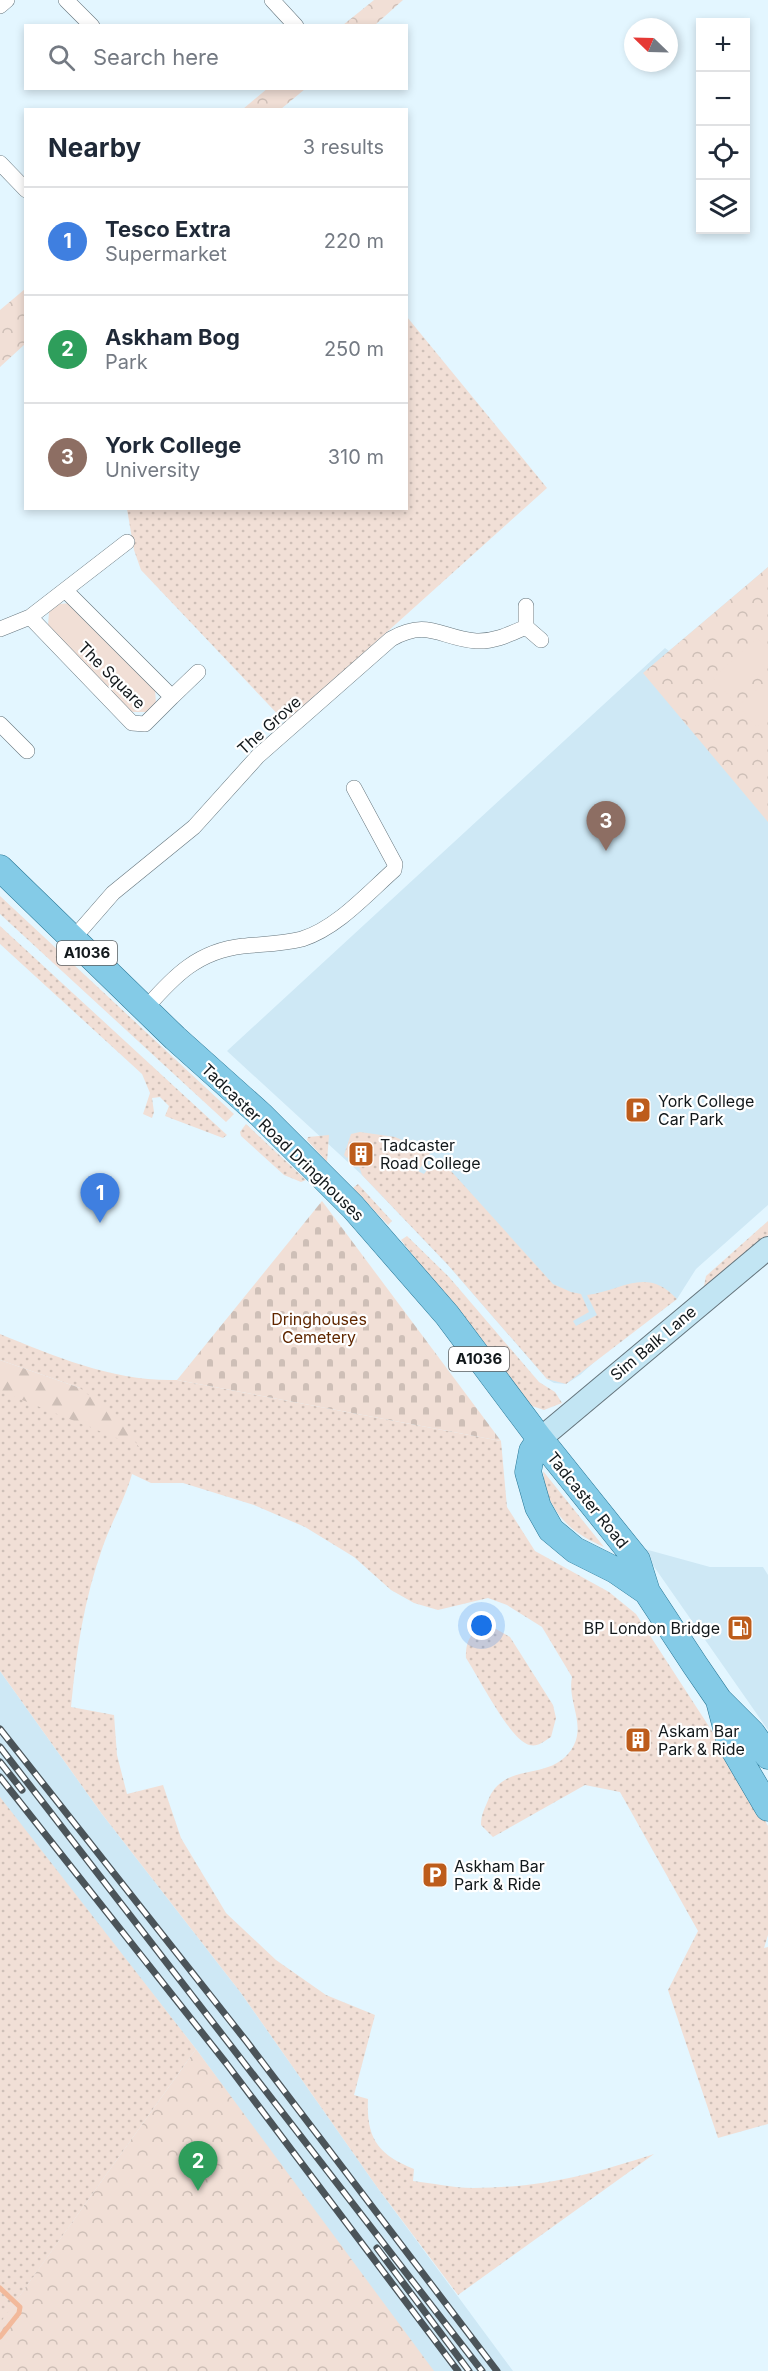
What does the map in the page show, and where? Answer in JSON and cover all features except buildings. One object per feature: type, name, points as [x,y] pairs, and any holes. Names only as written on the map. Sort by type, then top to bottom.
[{"type":"main road","name":"Tadcaster Road Dringhouses","points":[[0,868],[72,940],[256,1111],[353,1207],[447,1315],[540,1439]]},
{"type":"main road","name":"Tadcaster Road","points":[[647,1592],[615,1570],[575,1550],[551,1530],[538,1507],[528,1472],[528,1462],[540,1439],[637,1560],[647,1592],[719,1700],[752,1733],[768,1756]]},
{"type":"main road","name":"Tadcaster Road","points":[[719,1700],[730,1743],[768,1808]]},
{"type":"street","points":[[0,6],[7,0]]},
{"type":"street","points":[[66,0],[90,24]]},
{"type":"street","points":[[272,0],[294,24]]},
{"type":"street","points":[[0,163],[24,188]]},
{"type":"street","points":[[0,629],[30,617],[127,542]]},
{"type":"street","name":"The Square","points":[[65,590],[172,697]]},
{"type":"street","points":[[526,606],[526,627],[541,640]]},
{"type":"street","name":"The Square","points":[[30,617],[132,723],[145,724],[198,672]]},
{"type":"street","name":"The Grove","points":[[72,940],[113,893],[194,827],[258,756],[391,639],[403,632],[422,628],[443,631],[464,639],[489,641],[526,627]]},
{"type":"street","points":[[0,724],[27,751]]},
{"type":"street","points":[[146,1008],[189,964],[221,949],[304,938],[323,929],[349,910],[394,870],[395,864],[354,788]]},
{"type":"street","name":"Sim Balk Lane","points":[[540,1439],[768,1248]]},
{"type":"shaded area","points":[[768,567],[768,1205],[696,1269],[677,1299],[611,1347],[580,1375],[566,1384],[554,1383],[547,1379],[448,1265],[362,1175],[227,1051],[665,648],[669,651]]},
{"type":"shaded area","points":[[641,1548],[710,1567],[763,1567],[768,1575],[768,1730]]},
{"type":"shaded area","points":[[0,1671],[102,1814],[241,1993],[377,2187],[513,2371],[430,2371],[196,2049],[0,1799]]},
{"type":"green space","points":[[374,0],[403,0],[376,24],[344,24]]},
{"type":"green space","points":[[266,90],[304,90],[282,108],[244,108]]},
{"type":"green space","points":[[24,290],[24,345],[0,367],[0,310]]},
{"type":"green space","points":[[408,318],[547,488],[286,723],[141,570],[134,550],[127,510],[408,510]]},
{"type":"green space","points":[[768,567],[768,822],[643,673]]},
{"type":"green space","points":[[71,603],[155,689],[156,704],[149,712],[133,712],[126,707],[48,626],[49,612],[59,604]]},
{"type":"green space","points":[[757,638],[768,649],[768,666],[732,699],[713,678]]},
{"type":"green space","points":[[768,680],[768,717],[757,727],[738,706]]},
{"type":"green space","points":[[0,896],[234,1114],[226,1122],[0,914]]},
{"type":"green space","points":[[0,926],[227,1135],[223,1138],[165,1116],[169,1106],[160,1097],[152,1098],[154,1112],[152,1118],[143,1114],[150,1093],[142,1074],[0,944]]},
{"type":"green space","points":[[246,1124],[306,1180],[301,1182],[284,1175],[241,1136],[240,1132]]},
{"type":"green space","points":[[360,1132],[395,1137],[431,1152],[418,1171],[424,1174],[436,1158],[442,1161],[553,1284],[581,1294],[589,1312],[573,1321],[576,1326],[597,1315],[587,1295],[645,1282],[666,1289],[677,1299],[566,1384],[547,1379],[448,1265],[362,1175],[359,1166],[374,1153],[364,1143],[347,1158],[344,1155],[351,1134]]},
{"type":"green space","points":[[329,1135],[327,1162],[307,1140],[308,1137]]},
{"type":"green space","points":[[358,1184],[392,1221],[388,1225],[353,1188]]},
{"type":"green space","name":"Dringhouses Cemetery","points":[[322,1201],[501,1441],[177,1380]]},
{"type":"green space","points":[[768,1221],[768,1235],[703,1291],[706,1276]]},
{"type":"green space","points":[[407,1236],[449,1277],[539,1382],[555,1392],[562,1403],[544,1410],[529,1405],[401,1240]]},
{"type":"green space","points":[[0,1334],[64,1359],[131,1377],[177,1380],[501,1441],[507,1507],[535,1551],[609,1592],[636,1614],[732,1762],[768,1826],[768,1935],[764,1948],[768,1947],[768,2124],[718,2138],[668,1990],[698,1931],[620,1792],[585,1785],[493,1837],[481,1825],[489,1798],[497,1786],[519,1774],[555,1764],[565,1757],[574,1745],[577,1736],[572,1677],[542,1627],[507,1605],[488,1598],[438,1610],[414,1603],[391,1590],[354,1557],[305,1527],[254,1505],[183,1483],[151,1483],[132,1474],[96,1566],[78,1646],[71,1707],[114,1715],[117,1755],[127,1794],[163,1785],[181,1838],[226,1913],[276,1960],[326,1995],[375,2015],[354,2095],[368,2099],[372,2135],[383,2151],[391,2158],[414,2169],[413,2181],[465,2188],[543,2183],[587,2174],[654,2154],[458,2295],[377,2187],[241,1993],[102,1814],[0,1671],[0,1390],[80,1388],[0,1360]]},
{"type":"green space","points":[[0,1360],[80,1388],[119,1420],[139,1447],[0,1391]]},
{"type":"green space","points":[[543,1471],[604,1547],[580,1534],[562,1518],[549,1497]]},
{"type":"green space","points":[[481,1628],[496,1629],[510,1637],[553,1705],[556,1718],[551,1737],[541,1743],[529,1745],[510,1728],[466,1658],[469,1640]]},
{"type":"green space","points":[[0,1797],[196,2049],[16,2301],[0,2286]]},
{"type":"green space","points":[[196,2049],[434,2371],[0,2371],[0,2323]]},
{"type":"green space","points":[[0,2288],[20,2307],[0,2337]]},
{"type":"waterway","points":[[0,2288],[20,2307],[19,2313],[0,2337]]},
{"type":"railway","points":[[0,1729],[247,2042],[497,2371]]},
{"type":"railway","points":[[0,1747],[482,2371]]},
{"type":"railway","points":[[0,1762],[22,1790]]},
{"type":"railway","points":[[0,1777],[226,2063],[458,2371]]},
{"type":"railway","points":[[377,2248],[469,2371]]},
{"type":"place","name":"York College","points":[[606,851]]},
{"type":"place","name":"York College Car Park","points":[[638,1110]]},
{"type":"place","name":"Tadcaster Road College","points":[[361,1154]]},
{"type":"place","name":"Tesco Extra","points":[[100,1223]]},
{"type":"place","name":"BP London Bridge","points":[[740,1628]]},
{"type":"place","name":"Askam Bar Park & Ride","points":[[638,1740]]},
{"type":"place","name":"Askham Bar Park & Ride","points":[[435,1875]]},
{"type":"place","name":"Askham Bog","points":[[198,2191]]}]
